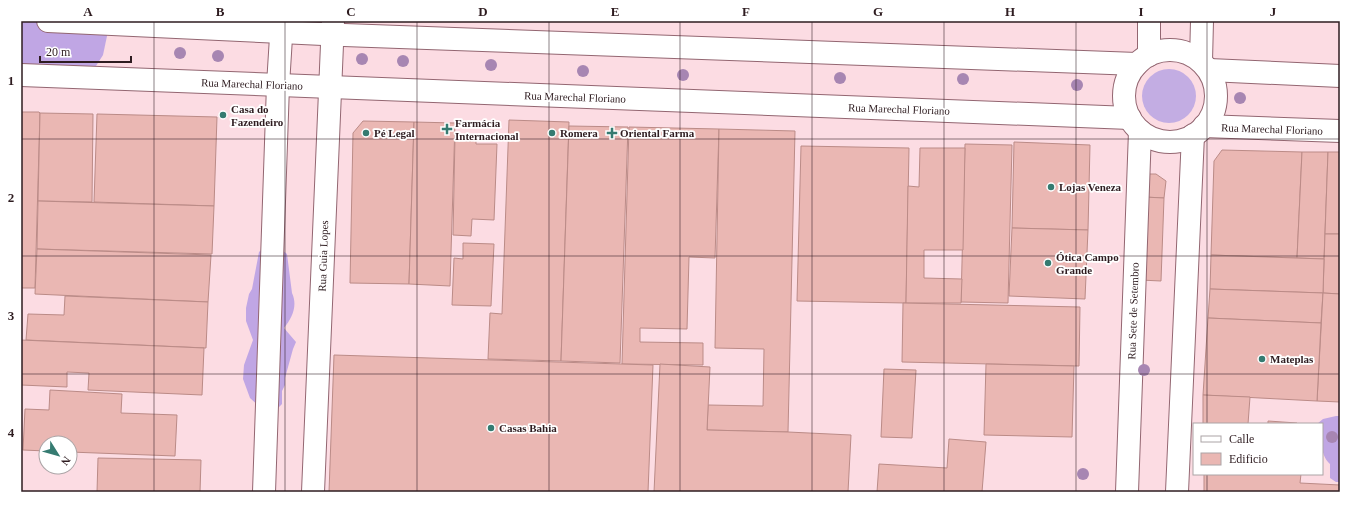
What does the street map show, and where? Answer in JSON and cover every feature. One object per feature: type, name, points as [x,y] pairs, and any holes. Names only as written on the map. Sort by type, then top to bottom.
[{"type":"main road","points":[[48,21],[282,26],[1143,59]]},
{"type":"main road","points":[[1143,59],[1149,21]]},
{"type":"main road","points":[[1202,21],[1204,66]]},
{"type":"main road","points":[[264,492],[278,84],[282,26]]},
{"type":"main road","name":"Rua Guia Lopes","points":[[313,492],[329,88],[333,28]]},
{"type":"main road","points":[[1164,50],[1174,50],[1184,52],[1204,66],[1215,86],[1216,99],[1210,119],[1199,131],[1179,141],[1165,141],[1148,136],[1135,124],[1126,110],[1125,91],[1131,72],[1143,59],[1164,50]]},
{"type":"main road","points":[[1204,66],[1340,76]]},
{"type":"main road","name":"Rua Marechal Floriano","points":[[21,75],[278,84],[329,88],[1135,124]]},
{"type":"main road","name":"Rua Sete de Setembro","points":[[1127,492],[1135,124]]},
{"type":"main road","points":[[1177,492],[1199,131]]},
{"type":"main road","name":"Rua Marechal Floriano","points":[[1199,131],[1340,131]]},
{"type":"shaded area","points":[[21,21],[100,21],[106,29],[107,36],[103,55],[96,66],[83,71],[21,68]]},
{"type":"shaded area","points":[[1169,69],[1179,71],[1188,77],[1194,86],[1196,96],[1194,106],[1188,115],[1179,121],[1169,123],[1159,121],[1150,115],[1144,106],[1142,96],[1144,86],[1150,77],[1159,71]]},
{"type":"shaded area","points":[[277,246],[287,254],[294,298],[292,316],[284,328],[296,342],[285,378],[285,385],[282,391],[282,404],[277,409],[260,407],[250,398],[243,379],[244,365],[253,340],[246,321],[246,308],[249,294],[252,289],[259,252],[264,247]]},
{"type":"shaded area","points":[[1340,416],[1340,482],[1336,482],[1330,478],[1330,464],[1324,456],[1323,423],[1318,423],[1323,419]]},
{"type":"building","points":[[21,112],[40,113],[35,288],[21,288]]},
{"type":"building","points":[[40,113],[93,114],[92,202],[38,201]]},
{"type":"building","points":[[97,114],[217,117],[214,206],[94,202]]},
{"type":"building","points":[[509,120],[569,122],[561,361],[488,359],[490,313],[502,314]]},
{"type":"building","points":[[363,121],[414,122],[409,284],[350,283],[353,133]]},
{"type":"building","points":[[414,122],[455,123],[450,286],[409,284]]},
{"type":"building","points":[[569,126],[628,127],[620,363],[561,361]]},
{"type":"building","points":[[629,127],[719,129],[715,258],[689,257],[687,329],[640,328],[640,342],[703,343],[703,365],[622,364]]},
{"type":"building","points":[[719,129],[795,131],[788,432],[707,430],[708,405],[763,406],[764,349],[715,348]]},
{"type":"building","points":[[455,136],[476,137],[476,144],[497,144],[494,220],[472,219],[471,236],[453,235]]},
{"type":"building","name":"Lojas Veneza","points":[[1014,142],[1090,145],[1088,230],[1012,228]]},
{"type":"building","points":[[965,144],[1012,145],[1008,303],[961,302]]},
{"type":"building","points":[[801,146],[909,148],[906,303],[797,301]]},
{"type":"building","points":[[920,148],[965,148],[963,250],[924,250],[924,278],[962,279],[961,303],[906,303],[908,186],[919,187]]},
{"type":"building","points":[[1222,150],[1302,152],[1297,258],[1211,255],[1214,161]]},
{"type":"building","points":[[1302,152],[1328,152],[1324,259],[1297,258]]},
{"type":"building","points":[[1328,152],[1340,152],[1340,234],[1325,234]]},
{"type":"building","points":[[1144,174],[1156,174],[1166,181],[1164,198],[1144,197]]},
{"type":"building","points":[[1144,197],[1164,198],[1161,281],[1140,280]]},
{"type":"building","points":[[38,201],[214,206],[212,254],[37,249]]},
{"type":"building","name":"Ótica Campo Grande","points":[[1012,228],[1088,230],[1085,299],[1009,296]]},
{"type":"building","points":[[1325,234],[1340,234],[1340,294],[1323,293]]},
{"type":"building","points":[[463,243],[494,244],[491,306],[452,305],[454,258],[463,259]]},
{"type":"building","points":[[37,249],[211,255],[208,302],[35,294]]},
{"type":"building","points":[[1211,255],[1324,259],[1323,293],[1210,289]]},
{"type":"building","points":[[1210,289],[1323,293],[1321,323],[1208,318]]},
{"type":"building","points":[[1323,293],[1340,294],[1340,402],[1317,401]]},
{"type":"building","points":[[65,296],[208,302],[206,348],[26,340],[28,314],[64,315]]},
{"type":"building","points":[[903,303],[1080,307],[1079,366],[902,362]]},
{"type":"building","name":"Mateplas","points":[[1208,318],[1321,323],[1317,401],[1203,395]]},
{"type":"building","points":[[21,340],[204,348],[202,395],[88,390],[89,373],[67,372],[67,387],[21,385]]},
{"type":"building","name":"Casas Bahia","points":[[334,355],[653,365],[648,492],[329,492]]},
{"type":"building","points":[[660,364],[710,367],[707,430],[851,435],[848,492],[654,492]]},
{"type":"building","points":[[986,364],[1074,366],[1072,437],[984,435]]},
{"type":"building","points":[[884,369],[916,370],[912,438],[881,437]]},
{"type":"building","points":[[50,390],[122,394],[121,413],[177,415],[175,456],[78,452],[78,435],[38,435],[38,451],[23,450],[25,409],[49,410]]},
{"type":"building","points":[[1203,395],[1250,397],[1248,423],[1203,423]]},
{"type":"building","points":[[1268,421],[1297,423],[1268,423]]},
{"type":"building","points":[[949,439],[986,442],[982,492],[877,492],[879,464],[947,468]]},
{"type":"building","points":[[98,458],[201,460],[200,492],[97,492]]},
{"type":"building","points":[[1204,475],[1301,475],[1300,483],[1340,485],[1340,492],[1204,492]]},
{"type":"place","name":"Casa do Fazendeiro","points":[[223,115]]},
{"type":"place","name":"Farmácia Internacional","points":[[447,129]]},
{"type":"place","name":"Pé Legal","points":[[366,133]]},
{"type":"place","name":"Romera","points":[[552,133]]},
{"type":"place","name":"Oriental Farma","points":[[612,133]]},
{"type":"place","name":"Lojas Veneza","points":[[1051,187]]},
{"type":"place","name":"Ótica Campo Grande","points":[[1048,263]]},
{"type":"place","name":"Mateplas","points":[[1262,359]]},
{"type":"place","name":"Casas Bahia","points":[[491,428]]}]
